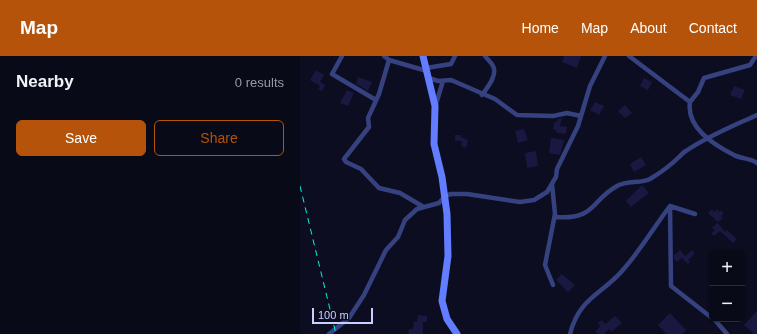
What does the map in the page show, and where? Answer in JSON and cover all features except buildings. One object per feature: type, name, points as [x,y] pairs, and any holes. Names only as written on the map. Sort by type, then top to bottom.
[{"type":"street","points":[[342,56],[332,74],[376,100]]},
{"type":"street","points":[[384,56],[389,60],[428,72],[443,81],[451,80],[498,101],[517,115],[553,116],[567,113],[581,116]]},
{"type":"street","points":[[423,56],[435,106],[434,144],[445,196],[449,231],[448,256],[442,301],[447,319],[457,334]]},
{"type":"street","points":[[428,72],[451,64],[455,56]]},
{"type":"street","points":[[482,95],[491,80],[494,71],[493,66],[486,56]]},
{"type":"street","points":[[329,334],[349,318],[364,295],[386,250],[398,237],[411,213],[422,206],[439,203],[445,196],[456,193],[520,202],[540,197],[552,184],[557,169],[581,116],[590,86],[605,56]]},
{"type":"street","points":[[629,56],[690,102]]},
{"type":"street","points":[[756,56],[750,65],[704,78],[698,92],[690,102],[690,114],[694,125],[708,139],[734,155],[757,163]]},
{"type":"street","points":[[389,60],[376,100],[368,118],[369,127],[346,155],[345,160],[361,169],[379,188],[400,193],[422,206]]},
{"type":"street","points":[[435,106],[443,81]]},
{"type":"street","points":[[555,216],[568,218],[586,212],[611,190],[627,182],[644,181],[649,179],[684,152],[731,126],[757,115]]},
{"type":"street","points":[[552,184],[555,216],[545,265],[553,285]]},
{"type":"street","points":[[670,206],[694,214]]},
{"type":"street","points":[[670,206],[671,286],[709,315]]},
{"type":"street","points":[[570,334],[574,320],[582,307],[593,295],[622,272],[670,206]]},
{"type":"street","points":[[716,322],[727,334]]},
{"type":"railway","points":[[300,186],[336,334]]}]
